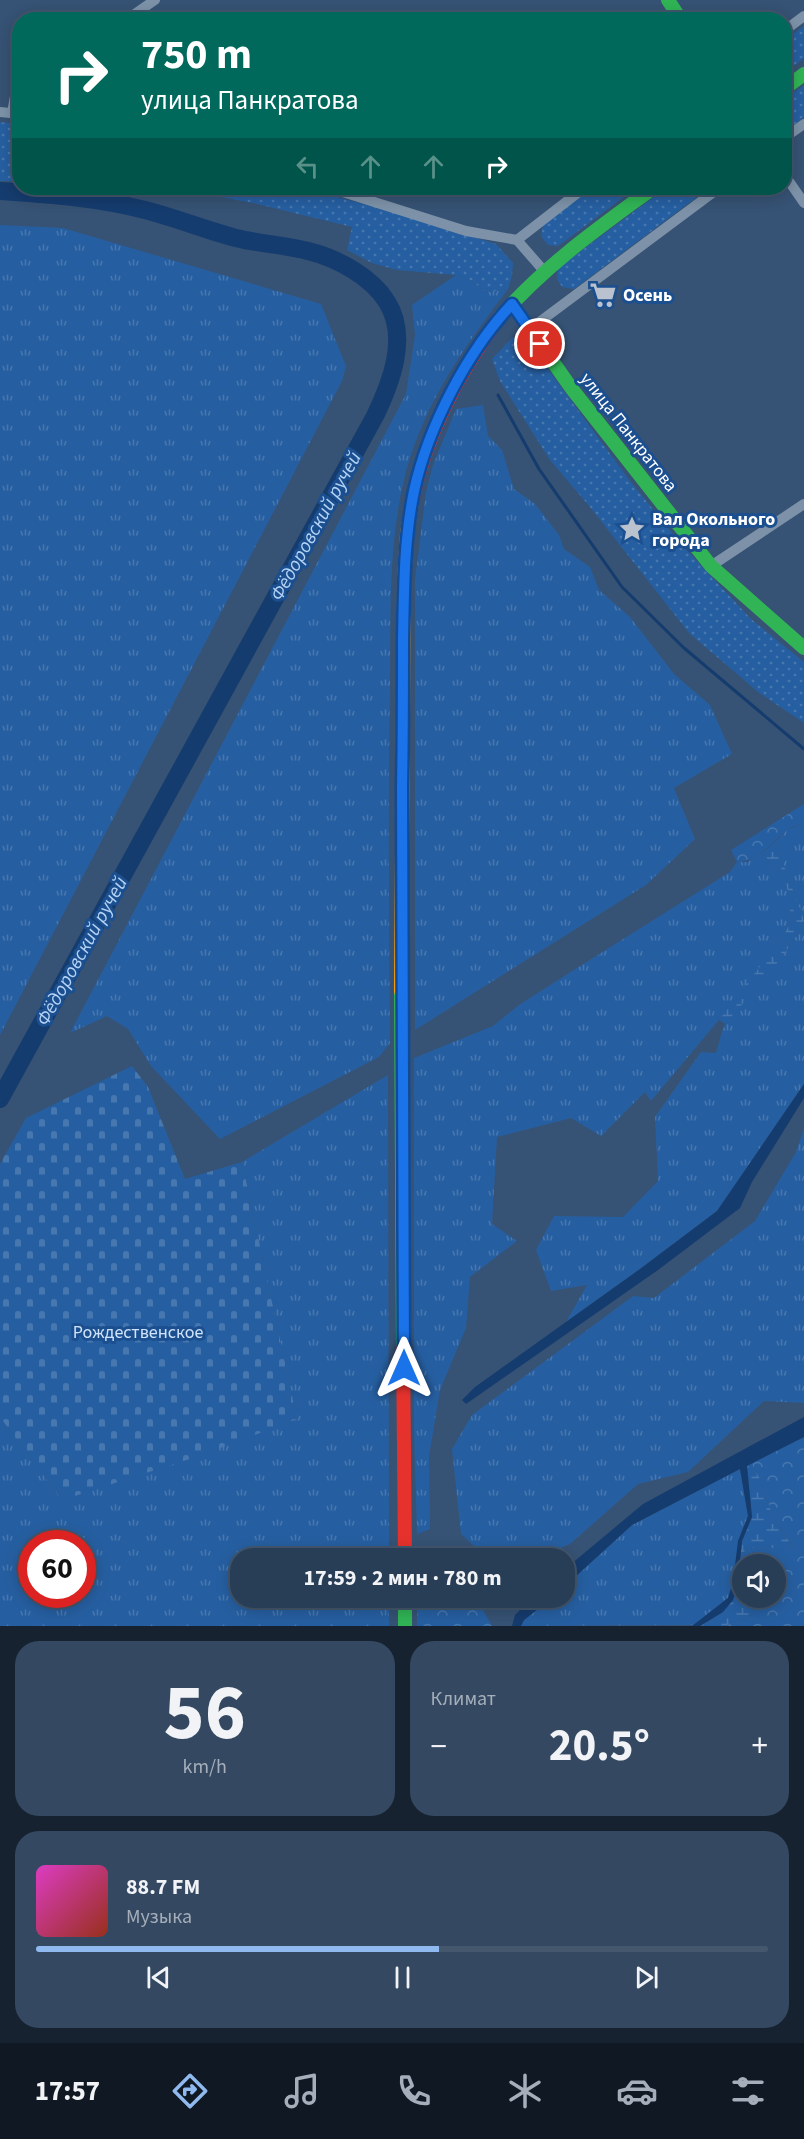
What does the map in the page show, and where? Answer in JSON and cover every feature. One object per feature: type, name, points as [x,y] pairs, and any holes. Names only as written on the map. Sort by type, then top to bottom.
[{"type":"main road","points":[[405,1548],[401,1018],[404,591],[406,547],[414,490],[432,435],[458,379],[502,315],[544,271],[644,195]]},
{"type":"main road","name":"улица Панкратова","points":[[512,304],[572,389],[711,566],[804,648]]},
{"type":"main road","points":[[405,1608],[405,1626]]},
{"type":"street","points":[[138,12],[155,0]]},
{"type":"street","points":[[792,186],[804,203]]},
{"type":"street","points":[[352,195],[466,231],[518,240],[544,271]]},
{"type":"street","points":[[518,240],[575,195]]},
{"type":"street","points":[[530,329],[710,195]]},
{"type":"street","points":[[711,566],[804,504]]},
{"type":"green space","points":[[804,26],[804,58],[792,67],[792,35]]},
{"type":"green space","points":[[804,85],[804,117],[792,126],[792,94]]},
{"type":"green space","points":[[0,122],[12,123],[12,181],[0,181]]},
{"type":"green space","points":[[210,195],[329,195],[387,210],[496,244],[513,263],[508,289],[486,292],[472,281],[456,275],[397,270],[372,263],[347,250],[352,227]]},
{"type":"green space","points":[[584,195],[627,195],[558,246],[548,245],[541,236],[543,225]]},
{"type":"green space","points":[[657,195],[700,195],[574,289],[562,287],[557,279],[558,268]]},
{"type":"green space","points":[[0,225],[63,228],[321,304],[346,366],[342,381],[0,1035]]},
{"type":"green space","points":[[456,275],[472,281],[486,292],[508,289],[452,369],[429,411],[410,458],[397,514],[391,601],[390,1043],[379,1057],[220,1139],[151,1066],[128,1029],[107,1016],[70,1033],[406,394],[415,335],[412,305]]},
{"type":"green space","points":[[512,338],[519,338],[536,353],[630,481],[681,544],[751,619],[804,662],[804,723],[758,692],[689,633],[550,460],[500,381],[492,359]]},
{"type":"green space","points":[[483,405],[488,436],[502,450],[514,489],[535,504],[559,535],[564,549],[590,567],[599,590],[630,617],[674,674],[710,705],[732,754],[674,788],[695,839],[646,885],[415,1030],[415,580],[426,492],[433,465],[456,409]]},
{"type":"green space","points":[[804,804],[804,823],[788,830],[758,856],[737,862],[731,850]]},
{"type":"green space","points":[[804,823],[804,920],[777,840],[787,830]]},
{"type":"green space","points":[[777,840],[804,920],[798,933],[779,960],[725,1024],[719,1020],[784,935],[791,921],[789,893],[781,874],[762,853]]},
{"type":"green space","points":[[762,853],[781,874],[789,893],[791,921],[784,935],[728,1009],[651,1101],[645,1092],[601,1136],[571,1118],[497,1137],[492,1224],[517,1241],[470,1277],[466,1328],[440,1390],[429,1456],[430,1529],[417,1534],[414,1431],[414,1058],[493,1026],[519,1005],[730,872],[737,862],[747,862]]},
{"type":"green space","points":[[804,920],[804,1084],[717,1211],[566,1322],[587,1285],[551,1291],[536,1250],[554,1216],[623,1217],[658,1181],[655,1117],[701,1052],[716,1053],[726,1023],[788,948]]},
{"type":"green space","name":"Рождественское","points":[[132,1066],[148,1087],[185,1179],[242,1162],[297,1419],[202,1455],[62,1500],[0,1417],[0,1164],[26,1118]]},
{"type":"green space","points":[[388,1075],[389,1548],[230,1548],[230,1608],[389,1608],[389,1626],[0,1626],[0,1417],[62,1500],[297,1419],[242,1162]]},
{"type":"green space","points":[[804,1128],[804,1403],[764,1401],[688,1472],[638,1484],[570,1544],[561,1548],[476,1548],[461,1534],[452,1449],[472,1415],[633,1296],[654,1298],[755,1221],[796,1152]]},
{"type":"green space","points":[[804,1437],[804,1626],[724,1626],[752,1615],[756,1608],[786,1608],[786,1554],[744,1554],[745,1547],[794,1548],[773,1517],[760,1479],[751,1463]]},
{"type":"green space","points":[[751,1463],[760,1479],[773,1517],[794,1549],[745,1547],[744,1554],[741,1554],[742,1541],[752,1517],[747,1466]]},
{"type":"green space","points":[[740,1469],[748,1516],[738,1541],[737,1554],[732,1554],[732,1587],[728,1598],[694,1625],[521,1626],[524,1620],[539,1608],[575,1608],[575,1577],[632,1525]]},
{"type":"green space","points":[[732,1597],[732,1608],[756,1608],[752,1615],[724,1626],[700,1626],[723,1612]]},
{"type":"green space","points":[[417,1608],[478,1608],[483,1610],[492,1626],[417,1626]]},
{"type":"shaded area","points":[[804,1084],[804,1098],[752,1182],[740,1208],[658,1270],[466,1404],[462,1400],[475,1387],[717,1211]]},
{"type":"shaded area","points":[[804,1417],[804,1437],[747,1466],[752,1517],[742,1541],[741,1554],[736,1554],[738,1541],[748,1516],[740,1469],[632,1525],[575,1577],[575,1561],[643,1504]]},
{"type":"shaded area","points":[[732,1585],[732,1601],[723,1612],[700,1626],[692,1626],[728,1598]]},
{"type":"shaded area","points":[[522,1608],[539,1608],[524,1620],[521,1626],[512,1626],[515,1615]]},
{"type":"waterway","name":"Фёдоровский ручей","points":[[0,191],[12,192]]},
{"type":"waterway","name":"Фёдоровский ручей","points":[[0,1099],[375,416],[392,375],[397,345],[397,330],[387,302],[363,277],[330,258],[299,249],[236,238],[127,206],[48,195]]},
{"type":"waterway","points":[[498,395],[539,469],[622,587],[684,648],[804,749]]},
{"type":"traffic: fast","points":[[668,0],[676,12]]},
{"type":"traffic: fast","points":[[792,83],[804,74]]},
{"type":"traffic: fast","points":[[500,317],[554,264],[644,195]]},
{"type":"traffic: fast","points":[[512,304],[572,389],[711,566],[804,648]]},
{"type":"traffic: fast","points":[[401,991],[403,1348]]},
{"type":"traffic: fast","points":[[405,1608],[405,1626]]},
{"type":"traffic: slow","points":[[401,991],[404,579],[412,502]]},
{"type":"traffic: jam","points":[[412,502],[435,428],[457,382],[500,317]]},
{"type":"traffic: jam","points":[[403,1348],[405,1548]]},
{"type":"place","name":"Осень","points":[[603,295]]},
{"type":"place","name":"Вал Окольного города","points":[[632,529]]},
{"type":"route","points":[[404,1368],[401,1029],[404,579],[409,520],[422,461],[446,404],[458,379],[512,304],[540,344]]}]
